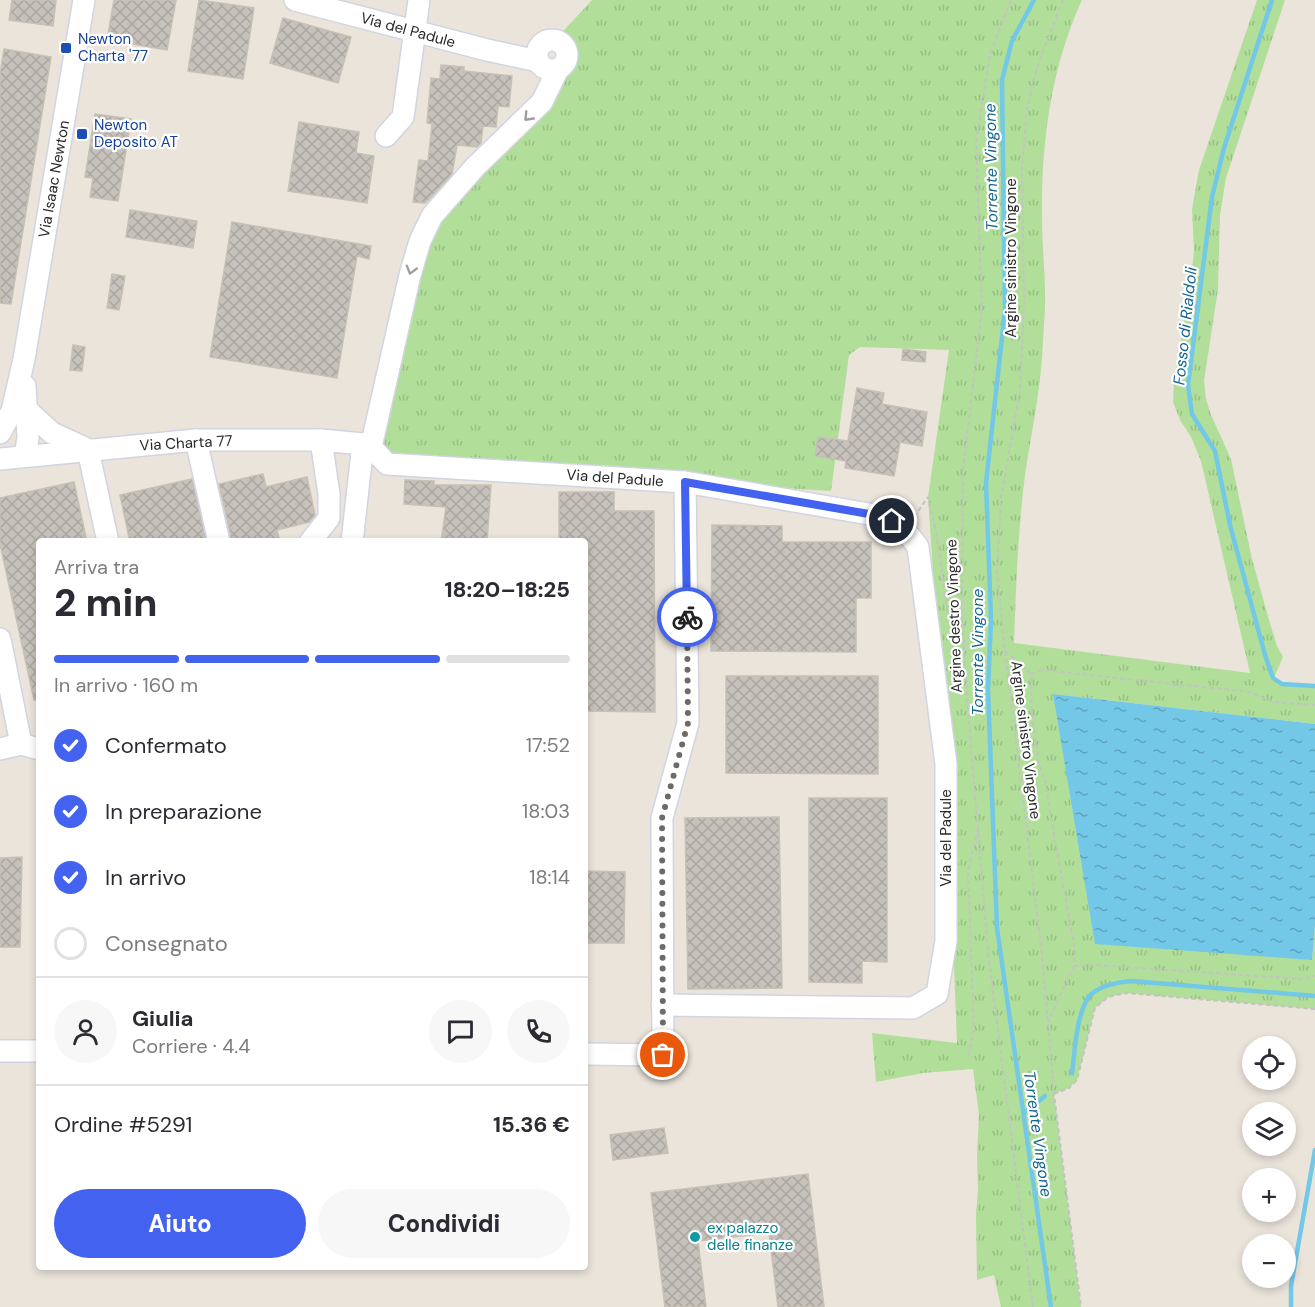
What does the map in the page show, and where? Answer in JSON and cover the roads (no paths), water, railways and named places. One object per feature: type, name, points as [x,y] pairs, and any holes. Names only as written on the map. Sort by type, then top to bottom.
[{"type":"street","name":"Via Isaac Newton","points":[[25,456],[28,442],[19,410],[24,358],[84,0]]},
{"type":"street","name":"Via del Padule","points":[[295,0],[487,50],[539,53],[549,70],[558,69],[543,102],[475,167],[432,216],[420,241],[367,445],[387,464],[685,482],[869,514],[892,521],[906,529],[918,547],[946,764],[946,942],[937,994],[913,1008],[663,1005]]},
{"type":"street","points":[[386,136],[403,117],[419,0]]},
{"type":"street","points":[[0,433],[19,410],[52,433],[88,450],[107,538]]},
{"type":"street","points":[[196,440],[218,538]]},
{"type":"street","name":"Via Charta 77","points":[[0,459],[196,440],[321,440],[367,445]]},
{"type":"street","points":[[313,538],[328,518],[329,494],[321,440]]},
{"type":"street","points":[[353,538],[367,445]]},
{"type":"street","points":[[588,1054],[663,1055],[662,818],[688,723],[685,482]]},
{"type":"street","points":[[0,639],[30,746],[0,749]]},
{"type":"street","points":[[0,1051],[36,1051]]},
{"type":"water","points":[[1053,694],[1315,724],[1315,925],[1312,960],[1095,944]]},
{"type":"waterway","name":"Torrente Vingone","points":[[1034,0],[1012,41],[1002,80],[1005,310],[986,483],[991,620],[988,690],[997,928],[1051,1307]]},
{"type":"waterway","name":"Fosso di Rialdoli","points":[[1272,0],[1224,148],[1212,197],[1188,385],[1192,414],[1215,451],[1230,525],[1273,678],[1282,684],[1315,686]]},
{"type":"waterway","points":[[1072,1073],[1077,1034],[1084,1006],[1096,990],[1108,985],[1131,981],[1315,996]]},
{"type":"waterway","points":[[1024,1113],[1045,1096]]},
{"type":"waterway","name":"Fosso di Rialdoli","points":[[1291,1307],[1291,1286],[1315,1150]]},
{"type":"place","name":"Newton Charta '77","points":[[66,48]]},
{"type":"place","name":"Newton Deposito AT","points":[[82,134]]},
{"type":"place","name":"ex palazzo delle finanze","points":[[695,1237]]}]
